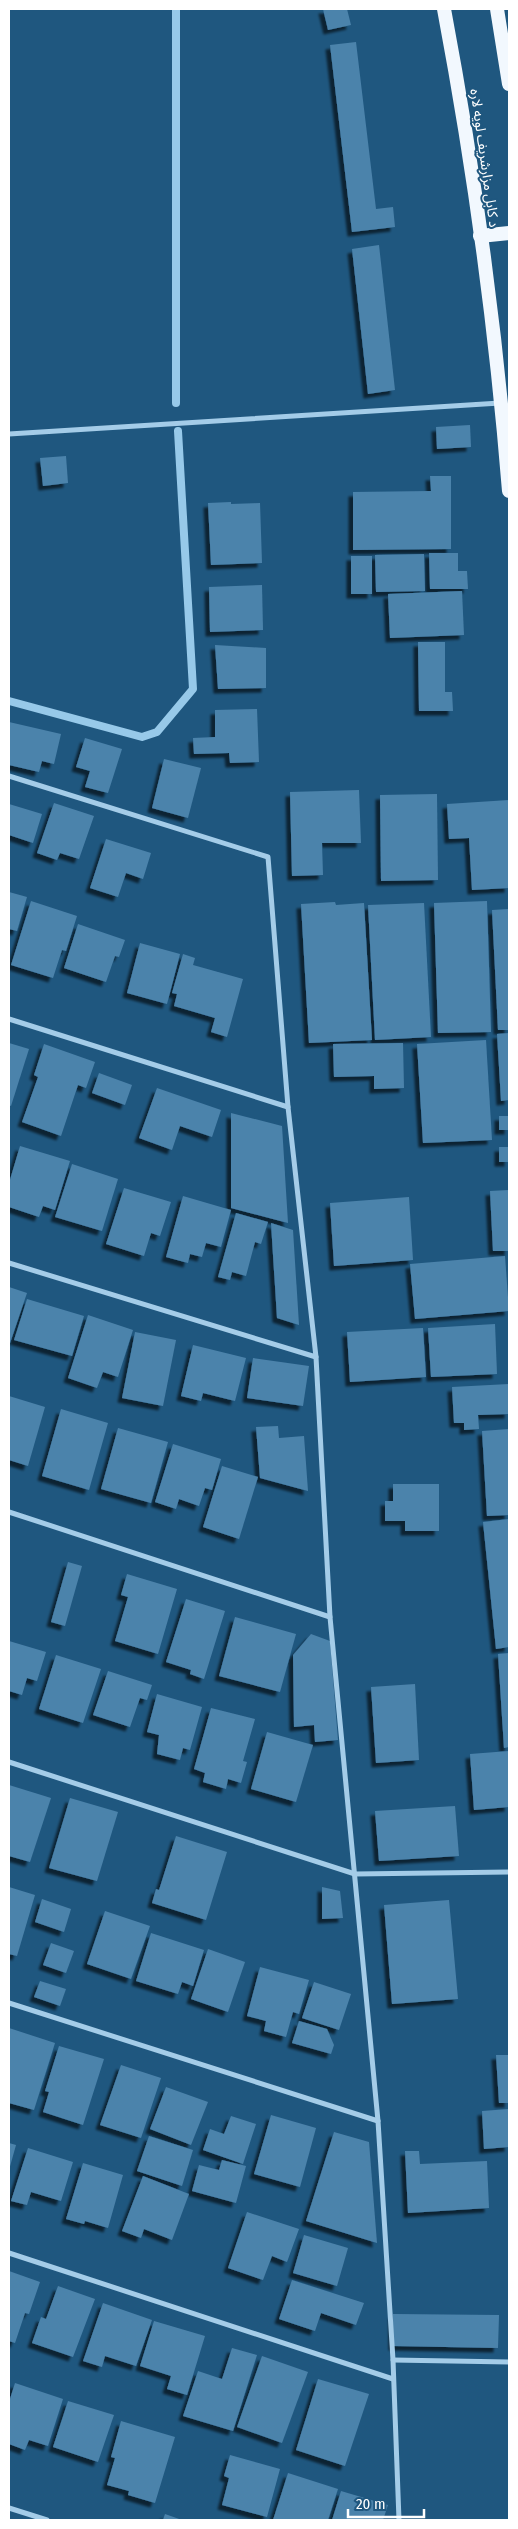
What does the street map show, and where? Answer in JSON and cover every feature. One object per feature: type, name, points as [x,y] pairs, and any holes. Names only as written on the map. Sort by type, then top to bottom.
[{"type":"highway","name":"د کابل مزارشریف لویه لاره","points":[[444,9],[467,130],[502,403],[509,491]]},
{"type":"highway","points":[[497,9],[509,84]]},
{"type":"highway","points":[[480,236],[509,233]]},
{"type":"street","points":[[9,434],[502,403]]},
{"type":"street","points":[[9,776],[268,857],[288,1108],[316,1357],[330,1617],[378,2122],[393,2360],[398,2520]]},
{"type":"street","points":[[9,1019],[288,1108]]},
{"type":"street","points":[[9,1263],[316,1357]]},
{"type":"street","points":[[9,1512],[330,1617]]},
{"type":"street","points":[[9,1762],[355,1874],[509,1872]]},
{"type":"street","points":[[9,2003],[378,2122]]},
{"type":"street","points":[[9,2253],[393,2379]]},
{"type":"street","points":[[393,2360],[509,2362]]},
{"type":"street","points":[[9,2508],[47,2520]]},
{"type":"building","points":[[323,9],[347,9],[351,25],[328,30]]},
{"type":"building","points":[[356,42],[376,209],[393,207],[395,227],[352,232],[330,45]]},
{"type":"building","points":[[379,245],[395,390],[368,394],[352,249]]},
{"type":"building","points":[[470,425],[471,447],[437,449],[436,427]]},
{"type":"building","points":[[66,456],[68,483],[43,486],[40,458]]},
{"type":"building","points":[[430,476],[451,476],[451,549],[353,550],[353,492],[431,491]]},
{"type":"building","points":[[231,502],[231,504],[260,503],[262,563],[211,565],[208,503]]},
{"type":"building","points":[[429,553],[458,553],[458,571],[467,571],[468,589],[430,589]]},
{"type":"building","points":[[424,554],[425,591],[376,592],[375,555]]},
{"type":"building","points":[[351,556],[372,556],[372,594],[351,594]]},
{"type":"building","points":[[262,585],[263,630],[210,632],[209,587]]},
{"type":"building","points":[[462,591],[464,635],[390,638],[388,594]]},
{"type":"building","points":[[418,642],[445,642],[445,692],[452,692],[453,711],[419,711]]},
{"type":"building","points":[[215,645],[266,648],[266,688],[218,689]]},
{"type":"building","points":[[257,709],[259,762],[230,763],[229,753],[194,754],[193,738],[215,737],[215,710]]},
{"type":"building","points":[[9,722],[61,734],[54,764],[42,761],[39,772],[9,765]]},
{"type":"building","points":[[85,738],[122,749],[108,793],[85,787],[90,771],[76,767]]},
{"type":"building","points":[[164,759],[201,768],[188,818],[152,808]]},
{"type":"building","points":[[359,790],[361,843],[322,843],[323,875],[292,876],[290,792]]},
{"type":"building","points":[[437,794],[438,880],[381,881],[380,795]]},
{"type":"building","points":[[509,800],[509,888],[472,890],[469,838],[449,839],[447,804]]},
{"type":"building","points":[[54,803],[94,816],[79,859],[60,853],[57,860],[37,853]]},
{"type":"building","points":[[9,804],[42,814],[33,843],[9,835]]},
{"type":"building","points":[[106,839],[151,853],[143,879],[126,873],[118,897],[90,888]]},
{"type":"building","points":[[9,892],[27,897],[17,931],[9,929]]},
{"type":"building","points":[[31,901],[77,916],[66,951],[62,950],[53,978],[11,965]]},
{"type":"building","points":[[487,901],[491,1032],[438,1033],[434,903]]},
{"type":"building","points":[[335,902],[336,905],[364,903],[372,1040],[309,1043],[301,904]]},
{"type":"building","points":[[424,903],[431,1037],[375,1040],[368,905]]},
{"type":"building","points":[[509,909],[509,1030],[498,1030],[492,910]]},
{"type":"building","points":[[78,924],[125,940],[119,957],[115,956],[106,982],[64,968]]},
{"type":"building","points":[[140,943],[180,954],[167,1004],[127,993]]},
{"type":"building","points":[[183,954],[195,958],[193,965],[243,979],[227,1037],[211,1032],[215,1018],[174,1006],[177,994],[172,993]]},
{"type":"building","points":[[509,1033],[509,1100],[501,1101],[497,1034]]},
{"type":"building","points":[[486,1040],[492,1140],[423,1143],[417,1044]]},
{"type":"building","points":[[9,1043],[29,1049],[11,1106],[9,1105]]},
{"type":"building","points":[[403,1043],[404,1088],[374,1089],[374,1076],[334,1077],[333,1044]]},
{"type":"building","points":[[44,1044],[95,1062],[86,1088],[78,1085],[61,1136],[22,1122],[38,1077],[34,1075]]},
{"type":"building","points":[[99,1073],[132,1085],[125,1105],[92,1093]]},
{"type":"building","points":[[157,1088],[221,1110],[212,1137],[180,1126],[172,1150],[139,1138]]},
{"type":"building","points":[[231,1113],[282,1126],[288,1223],[231,1208]]},
{"type":"building","points":[[499,1116],[509,1116],[509,1130],[499,1130]]},
{"type":"building","points":[[20,1146],[70,1161],[55,1210],[43,1206],[39,1217],[9,1207],[9,1183]]},
{"type":"building","points":[[499,1147],[509,1147],[509,1162],[499,1162]]},
{"type":"building","points":[[72,1164],[118,1179],[102,1231],[55,1217]]},
{"type":"building","points":[[124,1188],[171,1202],[160,1236],[151,1233],[144,1256],[106,1244]]},
{"type":"building","points":[[509,1190],[509,1251],[493,1251],[490,1191]]},
{"type":"building","points":[[183,1196],[231,1210],[221,1247],[206,1243],[202,1257],[190,1254],[188,1263],[166,1257]]},
{"type":"building","points":[[409,1197],[413,1260],[334,1266],[330,1203]]},
{"type":"building","points":[[236,1213],[268,1222],[261,1244],[255,1242],[246,1276],[232,1272],[230,1280],[218,1277]]},
{"type":"building","points":[[271,1223],[293,1230],[299,1325],[277,1318]]},
{"type":"building","points":[[505,1256],[509,1311],[415,1319],[410,1264]]},
{"type":"building","points":[[9,1287],[27,1293],[9,1346]]},
{"type":"building","points":[[27,1299],[84,1316],[72,1356],[14,1340]]},
{"type":"building","points":[[88,1315],[133,1330],[118,1377],[103,1372],[97,1388],[68,1378]]},
{"type":"building","points":[[495,1324],[497,1374],[431,1377],[428,1328]]},
{"type":"building","points":[[423,1328],[426,1377],[350,1382],[347,1332]]},
{"type":"building","points":[[135,1332],[176,1340],[163,1406],[122,1398]]},
{"type":"building","points":[[193,1345],[246,1358],[235,1401],[203,1393],[201,1401],[181,1396]]},
{"type":"building","points":[[253,1358],[309,1366],[303,1406],[247,1398]]},
{"type":"building","points":[[509,1384],[509,1414],[478,1415],[479,1429],[464,1430],[464,1423],[454,1423],[452,1387]]},
{"type":"building","points":[[9,1396],[45,1407],[28,1466],[9,1460]]},
{"type":"building","points":[[61,1409],[108,1423],[89,1490],[42,1476]]},
{"type":"building","points":[[278,1426],[279,1438],[304,1436],[308,1491],[260,1478],[256,1427]]},
{"type":"building","points":[[118,1428],[168,1442],[151,1503],[101,1489]]},
{"type":"building","points":[[509,1429],[509,1515],[487,1516],[482,1431]]},
{"type":"building","points":[[173,1444],[221,1459],[212,1490],[205,1488],[199,1506],[179,1499],[176,1509],[155,1502]]},
{"type":"building","points":[[222,1466],[258,1477],[239,1539],[203,1527]]},
{"type":"building","points":[[393,1484],[439,1484],[439,1531],[405,1531],[405,1521],[385,1521],[385,1501],[393,1501]]},
{"type":"building","points":[[509,1519],[509,1647],[496,1649],[483,1522]]},
{"type":"building","points":[[68,1562],[82,1566],[65,1626],[51,1622]]},
{"type":"building","points":[[127,1574],[177,1589],[158,1654],[115,1641],[128,1597],[121,1595]]},
{"type":"building","points":[[186,1599],[225,1611],[204,1679],[190,1674],[191,1670],[166,1662]]},
{"type":"building","points":[[235,1617],[296,1634],[280,1692],[219,1676]]},
{"type":"building","points":[[311,1634],[330,1641],[338,1740],[315,1742],[314,1725],[294,1727],[293,1655]]},
{"type":"building","points":[[9,1641],[46,1652],[37,1681],[27,1678],[22,1695],[9,1691]]},
{"type":"building","points":[[509,1653],[509,1747],[504,1748],[498,1654]]},
{"type":"building","points":[[56,1655],[101,1669],[83,1723],[39,1709]]},
{"type":"building","points":[[108,1671],[152,1685],[147,1700],[140,1698],[130,1727],[93,1715]]},
{"type":"building","points":[[415,1684],[419,1760],[376,1763],[371,1687]]},
{"type":"building","points":[[157,1694],[202,1707],[190,1750],[183,1748],[180,1760],[157,1754],[159,1735],[147,1732]]},
{"type":"building","points":[[211,1708],[255,1719],[243,1761],[247,1762],[241,1783],[228,1779],[226,1789],[203,1782],[205,1773],[194,1769]]},
{"type":"building","points":[[267,1732],[313,1745],[296,1802],[251,1789]]},
{"type":"building","points":[[509,1751],[509,1807],[474,1810],[470,1754]]},
{"type":"building","points":[[9,1785],[51,1798],[30,1862],[9,1856]]},
{"type":"building","points":[[70,1798],[118,1812],[97,1881],[49,1868]]},
{"type":"building","points":[[455,1806],[459,1856],[379,1861],[375,1811]]},
{"type":"building","points":[[176,1836],[227,1852],[206,1920],[152,1903],[156,1889],[159,1890]]},
{"type":"building","points":[[9,1887],[35,1895],[17,1956],[9,1954]]},
{"type":"building","points":[[322,1887],[340,1891],[343,1918],[322,1919]]},
{"type":"building","points":[[42,1899],[71,1909],[64,1932],[35,1922]]},
{"type":"building","points":[[449,1900],[458,1999],[392,2004],[384,1905]]},
{"type":"building","points":[[105,1911],[150,1926],[131,1979],[87,1964]]},
{"type":"building","points":[[151,1933],[204,1950],[193,1986],[182,1982],[178,1994],[136,1981]]},
{"type":"building","points":[[51,1943],[74,1951],[66,1973],[43,1965]]},
{"type":"building","points":[[208,1949],[245,1962],[228,2012],[191,1999]]},
{"type":"building","points":[[260,1967],[309,1980],[299,2014],[293,2012],[286,2037],[264,2031],[266,2021],[247,2016]]},
{"type":"building","points":[[40,1981],[66,1989],[60,2006],[34,1997]]},
{"type":"building","points":[[314,1982],[351,1994],[339,2030],[302,2018]]},
{"type":"building","points":[[299,2021],[327,2029],[334,2045],[331,2054],[292,2043]]},
{"type":"building","points":[[9,2028],[55,2043],[34,2110],[9,2103]]},
{"type":"building","points":[[59,2046],[104,2059],[83,2125],[43,2112],[49,2092],[45,2091]]},
{"type":"building","points":[[496,2055],[509,2055],[509,2103],[499,2103]]},
{"type":"building","points":[[121,2065],[161,2078],[141,2138],[100,2125]]},
{"type":"building","points":[[166,2087],[208,2102],[191,2145],[150,2129]]},
{"type":"building","points":[[509,2109],[509,2147],[484,2149],[482,2111]]},
{"type":"building","points":[[271,2115],[316,2128],[300,2187],[254,2174]]},
{"type":"building","points":[[231,2116],[256,2124],[243,2164],[203,2150],[210,2129],[224,2134]]},
{"type":"building","points":[[334,2132],[369,2142],[377,2243],[306,2221]]},
{"type":"building","points":[[149,2136],[193,2150],[182,2186],[137,2171]]},
{"type":"building","points":[[9,2143],[16,2145],[9,2170]]},
{"type":"building","points":[[28,2148],[73,2162],[61,2201],[31,2192],[27,2205],[11,2201]]},
{"type":"building","points":[[405,2151],[419,2151],[420,2164],[487,2161],[489,2208],[408,2213]]},
{"type":"building","points":[[222,2160],[246,2166],[236,2203],[192,2191],[199,2165],[219,2170]]},
{"type":"building","points":[[83,2163],[123,2175],[108,2228],[85,2221],[84,2224],[66,2219]]},
{"type":"building","points":[[143,2176],[189,2194],[172,2240],[144,2229],[141,2238],[122,2231]]},
{"type":"building","points":[[247,2212],[299,2229],[287,2262],[272,2256],[263,2280],[228,2268]]},
{"type":"building","points":[[304,2235],[348,2248],[337,2286],[293,2273]]},
{"type":"building","points":[[9,2271],[40,2282],[29,2314],[25,2313],[15,2343],[9,2341]]},
{"type":"building","points":[[292,2280],[364,2303],[356,2325],[321,2313],[315,2331],[279,2319]]},
{"type":"building","points":[[58,2286],[95,2299],[73,2357],[32,2343],[41,2317],[46,2319]]},
{"type":"building","points":[[103,2303],[152,2320],[136,2366],[105,2356],[102,2367],[83,2361]]},
{"type":"building","points":[[393,2314],[499,2315],[498,2348],[393,2346]]},
{"type":"building","points":[[154,2321],[205,2336],[187,2395],[167,2389],[171,2376],[140,2366]]},
{"type":"building","points":[[232,2348],[257,2355],[233,2431],[183,2416],[198,2371],[222,2379]]},
{"type":"building","points":[[262,2356],[308,2372],[282,2443],[237,2427]]},
{"type":"building","points":[[318,2379],[369,2394],[345,2466],[296,2450]]},
{"type":"building","points":[[15,2383],[63,2399],[48,2446],[29,2440],[25,2450],[9,2444],[9,2402]]},
{"type":"building","points":[[68,2401],[114,2415],[98,2462],[53,2447]]},
{"type":"building","points":[[121,2421],[175,2437],[155,2503],[128,2495],[129,2491],[107,2485],[115,2458],[111,2457]]},
{"type":"building","points":[[230,2455],[280,2469],[267,2517],[222,2505],[229,2478],[224,2476]]},
{"type":"building","points":[[288,2473],[338,2489],[328,2520],[273,2520]]},
{"type":"building","points":[[341,2491],[388,2505],[383,2520],[332,2520]]},
{"type":"building","points":[[165,2514],[182,2520],[163,2520]]},
{"type":"waterway","points":[[176,9],[176,403]]},
{"type":"waterway","points":[[9,701],[142,737],[157,732],[193,689],[178,431]]}]
